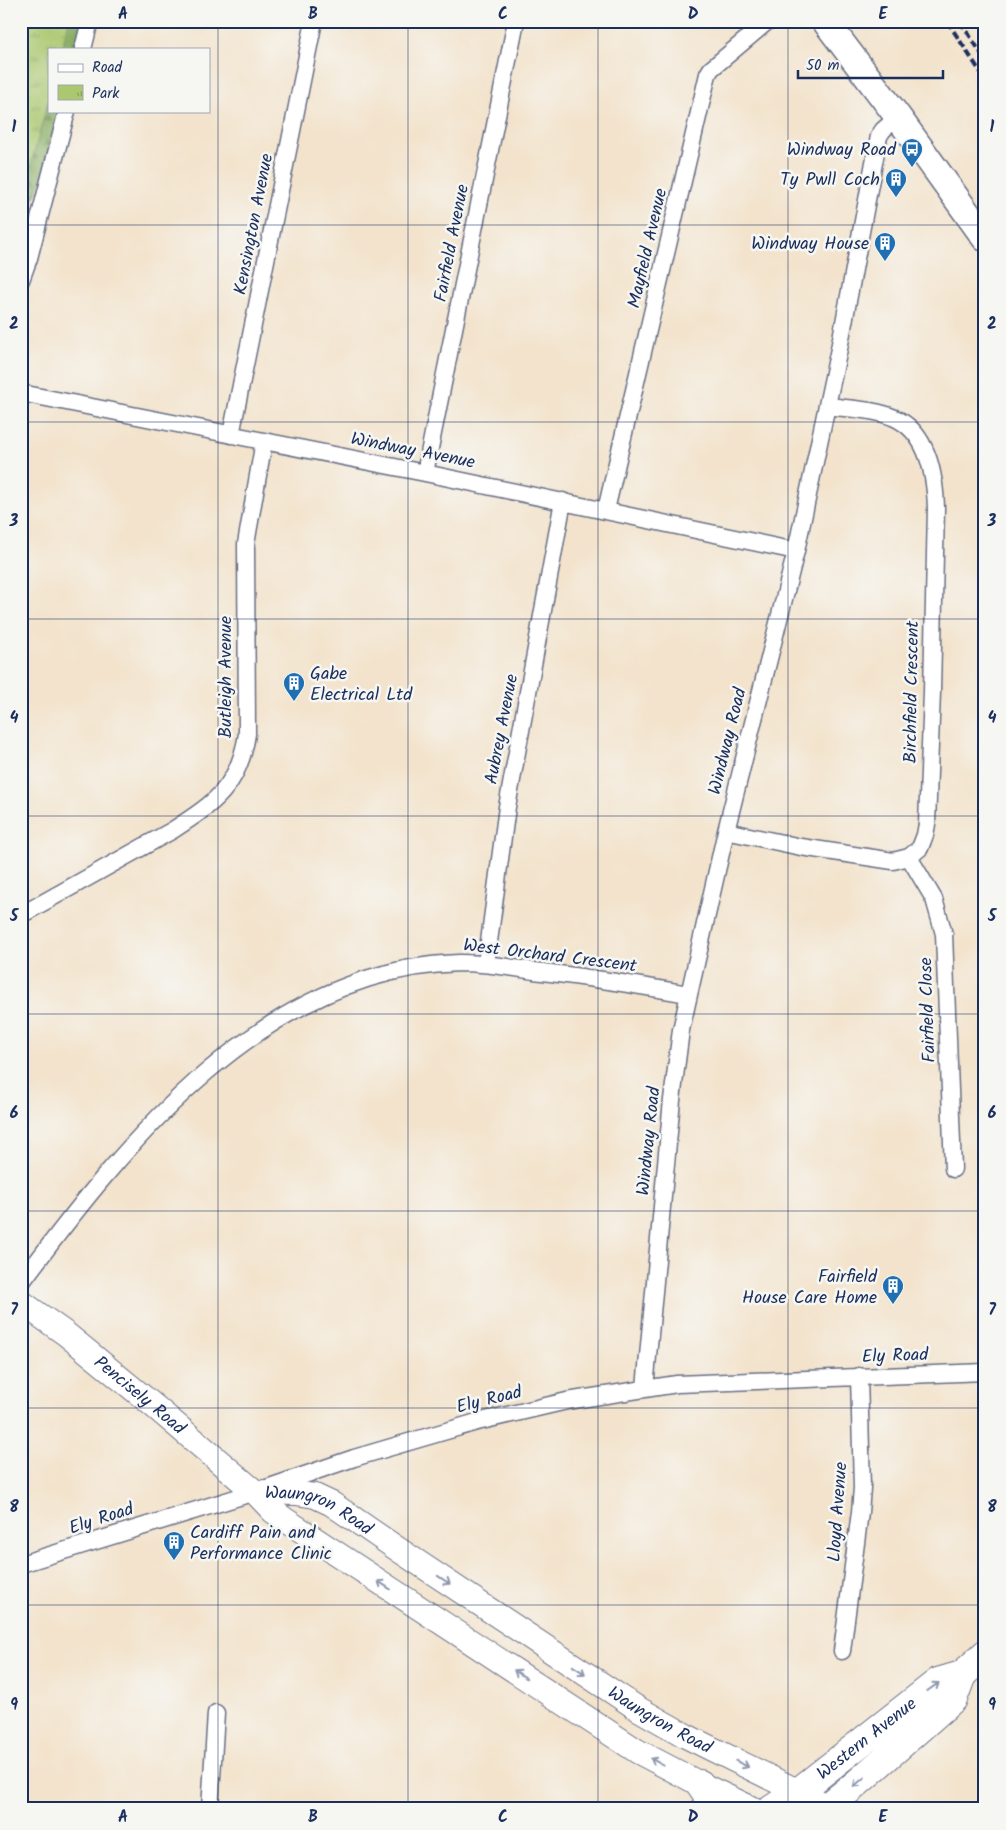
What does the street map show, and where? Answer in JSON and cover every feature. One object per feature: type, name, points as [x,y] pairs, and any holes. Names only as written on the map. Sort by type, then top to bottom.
[{"type":"highway","name":"Western Avenue","points":[[772,1809],[798,1792],[938,1682],[962,1675],[985,1654]]},
{"type":"highway","name":"Western Avenue","points":[[829,1808],[953,1699],[962,1675]]},
{"type":"main road","points":[[826,21],[985,238]]},
{"type":"main road","name":"Pencisely Road","points":[[21,1302],[80,1345],[174,1422],[255,1492]]},
{"type":"main road","name":"Waungron Road","points":[[255,1492],[296,1493],[316,1496],[332,1504],[637,1708],[686,1736],[829,1808]]},
{"type":"main road","name":"Waungron Road","points":[[255,1492],[273,1512],[705,1797],[753,1809]]},
{"type":"street","points":[[83,48],[90,21]]},
{"type":"street","name":"Kensington Avenue","points":[[231,435],[314,21]]},
{"type":"street","name":"Fairfield Avenue","points":[[425,473],[516,21]]},
{"type":"street","name":"Mayfield Avenue","points":[[606,510],[708,74],[711,69],[768,21]]},
{"type":"street","points":[[21,280],[67,112]]},
{"type":"street","name":"Windway Road","points":[[645,1388],[672,1100],[681,1030],[688,994],[726,831],[796,551],[827,406],[879,136],[898,117]]},
{"type":"street","name":"Windway Avenue","points":[[21,393],[425,473],[796,551]]},
{"type":"street","name":"Birchfield Crescent","points":[[827,406],[883,414],[896,418],[903,423],[919,439],[927,453],[936,486],[927,824],[920,848],[909,857]]},
{"type":"street","name":"Butleigh Avenue","points":[[21,915],[194,817],[210,805],[226,789],[238,768],[244,752],[247,734],[246,544],[264,441]]},
{"type":"street","name":"Aubrey Avenue","points":[[486,964],[507,807],[563,502]]},
{"type":"street","points":[[726,831],[801,847],[893,861],[909,857]]},
{"type":"street","name":"Fairfield Close","points":[[909,857],[934,899],[944,934],[953,1169]]},
{"type":"street","name":"West Orchard Crescent","points":[[21,1283],[64,1226],[127,1149],[184,1093],[209,1070],[266,1029],[311,1001],[341,988],[381,975],[417,967],[460,963],[486,964],[593,978],[688,994]]},
{"type":"street","name":"Ely Road","points":[[21,1564],[255,1492],[354,1458],[485,1420],[567,1401],[645,1388],[701,1383],[985,1372]]},
{"type":"street","name":"Lloyd Avenue","points":[[842,1651],[862,1488],[859,1376]]},
{"type":"street","points":[[210,1809],[216,1713]]},
{"type":"green space","points":[[21,21],[82,21],[75,48],[48,48],[48,112],[58,112],[57,125],[47,168],[29,208],[21,220]]},
{"type":"green space","points":[[21,21],[69,21],[62,48],[48,48],[48,102],[21,202]]},
{"type":"railway","points":[[947,21],[985,79]]},
{"type":"railway","points":[[960,21],[985,59]]},
{"type":"place","name":"Windway Road","points":[[912,168]]},
{"type":"place","name":"Ty Pwll Coch","points":[[896,198]]},
{"type":"place","name":"Windway House","points":[[885,262]]},
{"type":"place","name":"Gabe Electrical Ltd","points":[[294,702]]},
{"type":"place","name":"Fairfield House Care Home","points":[[893,1305]]},
{"type":"place","name":"Cardiff Pain and Performance Clinic","points":[[174,1561]]}]
